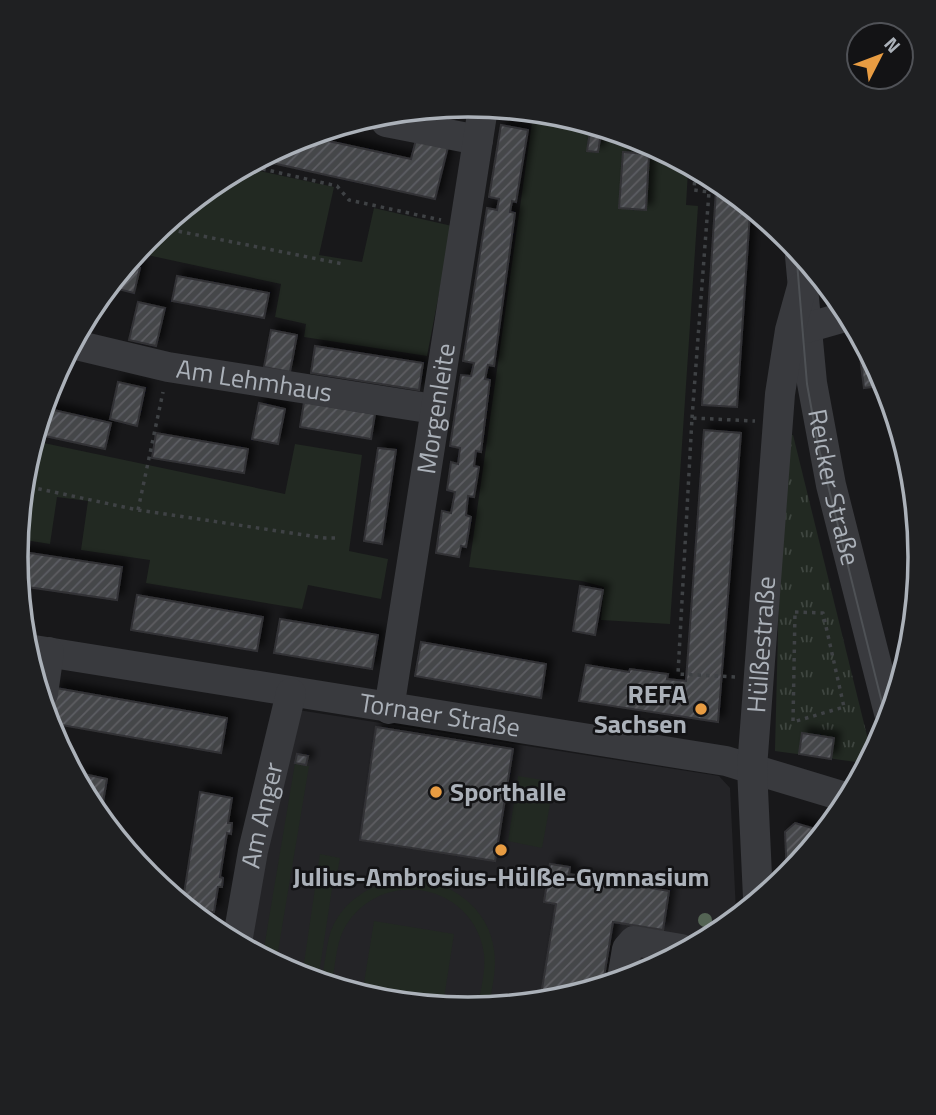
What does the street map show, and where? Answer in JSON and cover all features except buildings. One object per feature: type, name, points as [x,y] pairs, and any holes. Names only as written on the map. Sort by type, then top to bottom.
[{"type":"street","name":"Morgenleite","points":[[389,709],[482,117]]},
{"type":"street","points":[[395,124],[478,140]]},
{"type":"street","name":"Reicker Straße","points":[[801,269],[812,383],[831,485],[885,698]]},
{"type":"street","name":"Hülßestraße","points":[[758,888],[752,768],[758,678],[779,408],[790,330],[802,287]]},
{"type":"street","points":[[806,328],[838,319]]},
{"type":"street","name":"Am Lehmhaus","points":[[82,346],[167,367],[434,410]]},
{"type":"street","points":[[779,408],[812,383]]},
{"type":"street","points":[[42,651],[42,669]]},
{"type":"street","name":"Tornaer Straße","points":[[42,651],[389,709],[726,761],[838,795]]},
{"type":"street","name":"Am Anger","points":[[238,932],[253,851],[291,692]]},
{"type":"street","points":[[624,969],[627,949],[634,941],[673,947]]},
{"type":"path","points":[[262,169],[337,186],[349,200],[464,225]]},
{"type":"path","points":[[695,180],[694,190],[709,192],[692,418],[678,674],[758,678]]},
{"type":"path","points":[[174,230],[343,264]]},
{"type":"path","points":[[138,510],[167,367]]},
{"type":"path","points":[[692,418],[779,408]]},
{"type":"path","points":[[34,489],[138,510],[336,538]]},
{"type":"path","points":[[795,612],[823,613],[844,707],[793,722],[795,612]]},
{"type":"shaded area","name":"Julius-Ambrosius-Hülße-Gymnasium","points":[[298,710],[719,776],[730,788],[736,907],[663,952],[582,983],[497,997],[411,994],[354,983],[327,974],[249,940]]},
{"type":"green space","points":[[532,122],[582,132],[636,151],[688,176],[686,205],[698,206],[670,624],[601,620],[604,587],[582,581],[469,567]]},
{"type":"green space","points":[[258,171],[334,187],[319,255],[362,262],[374,208],[452,226],[427,356],[304,337],[306,324],[275,317],[281,284],[148,255],[200,208]]},
{"type":"green space","points":[[783,435],[793,435],[868,741],[858,762],[775,751]]},
{"type":"green space","points":[[43,443],[285,494],[295,444],[362,455],[349,551],[388,559],[381,599],[308,585],[302,609],[146,583],[150,560],[81,550],[88,501],[57,497],[50,544],[29,541],[36,472]]},
{"type":"green space","points":[[295,763],[309,766],[278,954],[264,947]]},
{"type":"green space","points":[[518,776],[554,782],[542,848],[508,841]]},
{"type":"green space","points":[[320,854],[340,858],[332,889],[319,971],[304,965]]},
{"type":"green space","points":[[408,878],[438,884],[452,890],[475,909],[491,935],[494,950],[491,997],[480,998],[484,954],[477,931],[465,913],[448,900],[428,892],[407,890],[386,894],[366,904],[349,921],[341,935],[333,976],[323,973],[329,937],[341,913],[349,903],[371,888]]},
{"type":"green space","points":[[374,921],[454,934],[444,997],[364,985]]},
{"type":"tram line","points":[[797,265],[807,384],[818,445],[883,705]]},
{"type":"place","name":"REFA Sachsen","points":[[701,709]]},
{"type":"place","name":"Sporthalle","points":[[436,792]]},
{"type":"place","name":"Julius-Ambrosius-Hülße-Gymnasium","points":[[501,850]]}]
